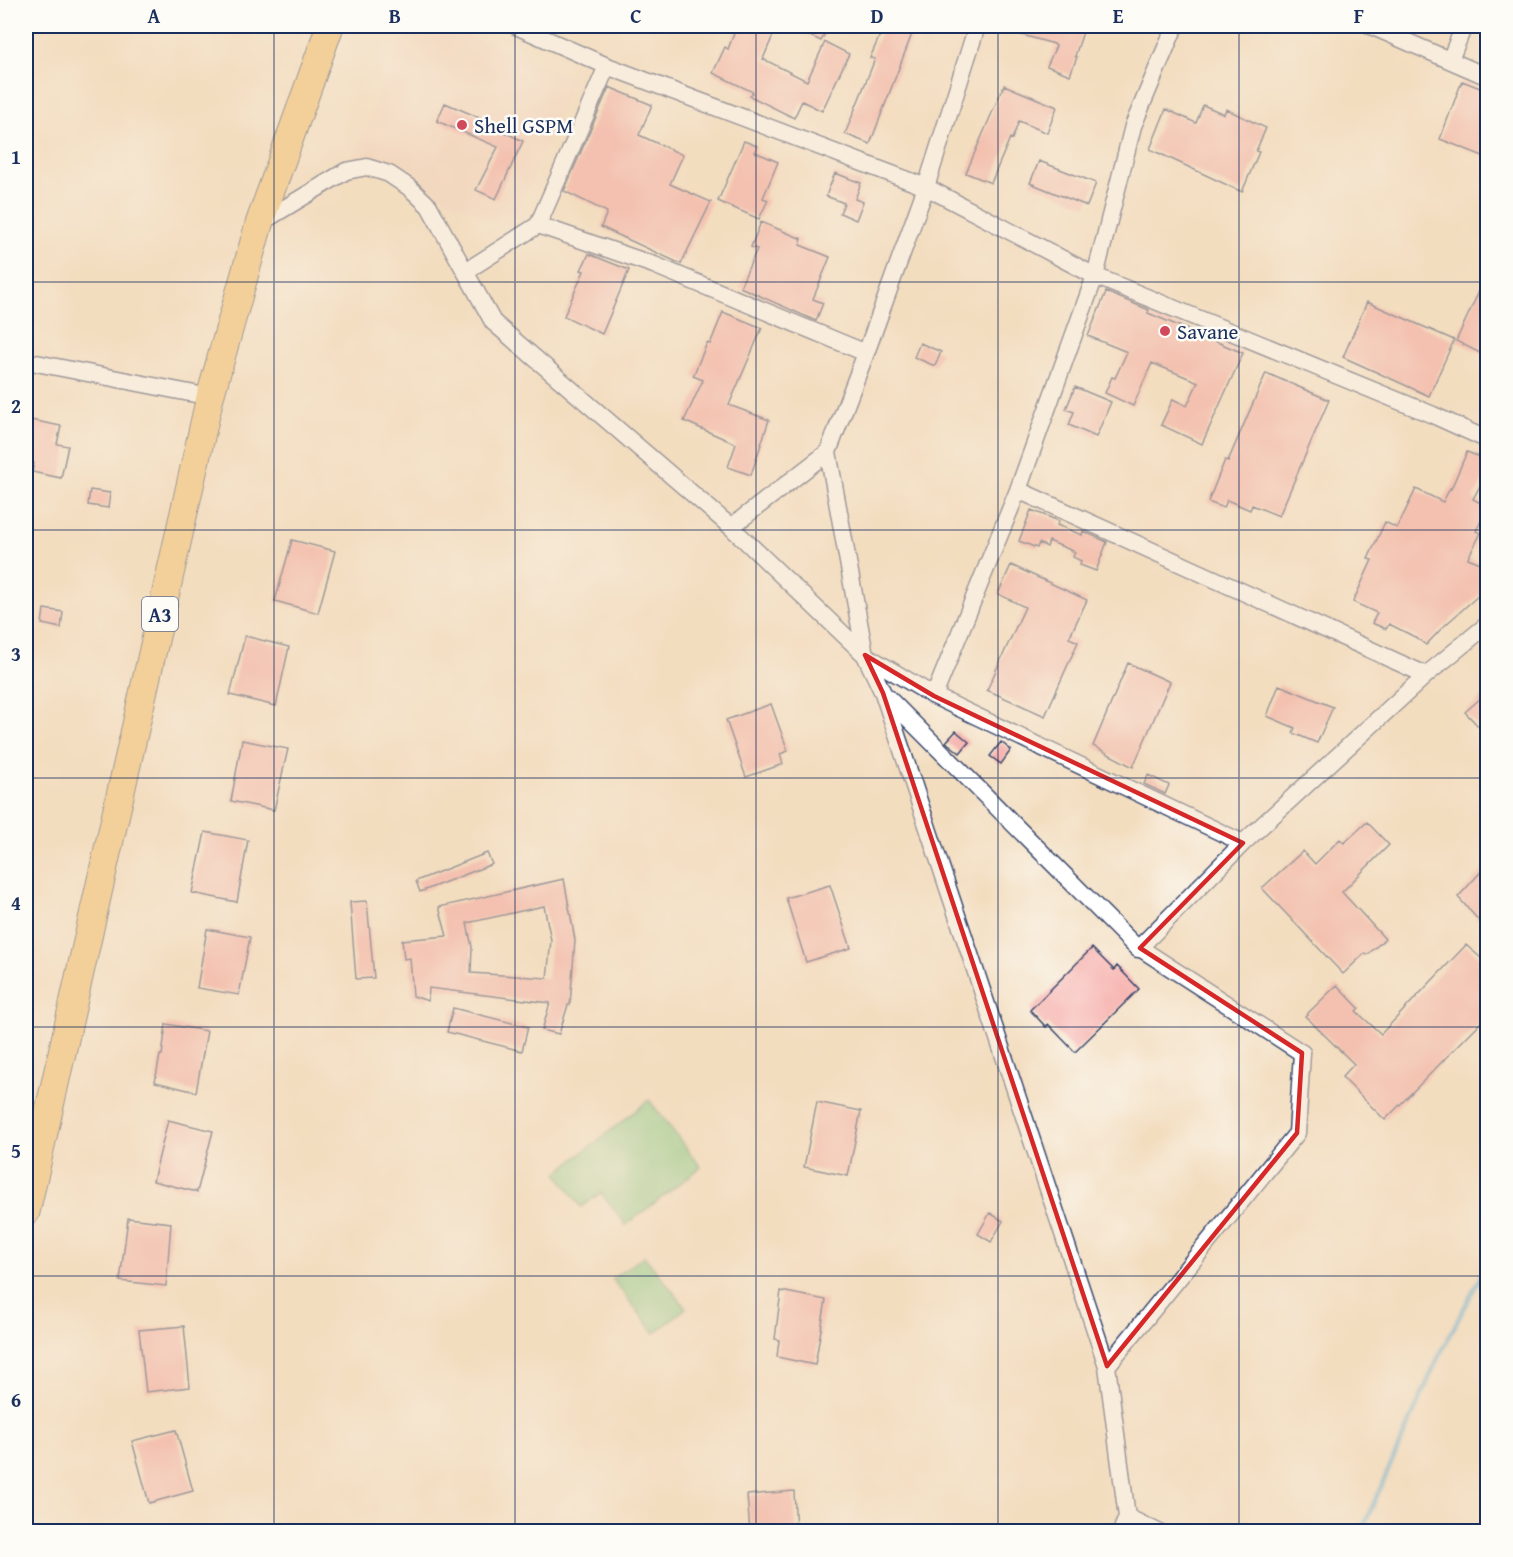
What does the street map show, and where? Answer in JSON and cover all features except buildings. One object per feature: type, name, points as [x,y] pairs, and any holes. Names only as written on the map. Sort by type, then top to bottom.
[{"type":"highway","name":"A3","points":[[26,1212],[210,397],[259,224],[330,26]]},
{"type":"street","points":[[516,26],[607,66],[926,187],[1095,276],[1433,415],[1488,440]]},
{"type":"street","points":[[731,527],[828,452],[926,187],[977,26]]},
{"type":"street","points":[[934,696],[1018,490],[1095,276],[1133,126],[1175,26]]},
{"type":"street","points":[[1371,26],[1488,77]]},
{"type":"street","points":[[1450,60],[1464,26]]},
{"type":"street","points":[[466,271],[538,225],[607,66]]},
{"type":"street","points":[[259,224],[345,171],[367,167],[389,174],[410,188],[429,206],[493,322],[731,527],[865,655],[934,696],[1243,843]]},
{"type":"street","points":[[538,225],[654,264],[866,353]]},
{"type":"street","points":[[26,361],[210,397]]},
{"type":"street","points":[[828,452],[865,655],[884,693],[1107,1366],[1124,1524],[1158,1532]]},
{"type":"street","points":[[1018,490],[1426,675]]},
{"type":"street","points":[[1140,948],[1243,843],[1426,675],[1488,624]]},
{"type":"street","points":[[884,693],[1138,949],[1140,948],[1302,1053],[1297,1133],[1107,1366]]},
{"type":"highlighted area","points":[[865,655],[934,696],[1243,843],[1140,948],[1302,1053],[1297,1133],[1107,1366],[883,693]]},
{"type":"shaded area","points":[[408,26],[449,26],[574,79],[511,227],[352,160]]},
{"type":"green space","points":[[649,1100],[701,1167],[626,1225],[601,1193],[581,1207],[557,1173]]},
{"type":"green space","points":[[644,1256],[686,1308],[655,1333],[612,1279]]},
{"type":"waterway","points":[[1361,1532],[1437,1360],[1488,1262]]},
{"type":"place","name":"Shell GSPM","points":[[462,125]]},
{"type":"place","name":"Savane","points":[[1165,331]]}]
